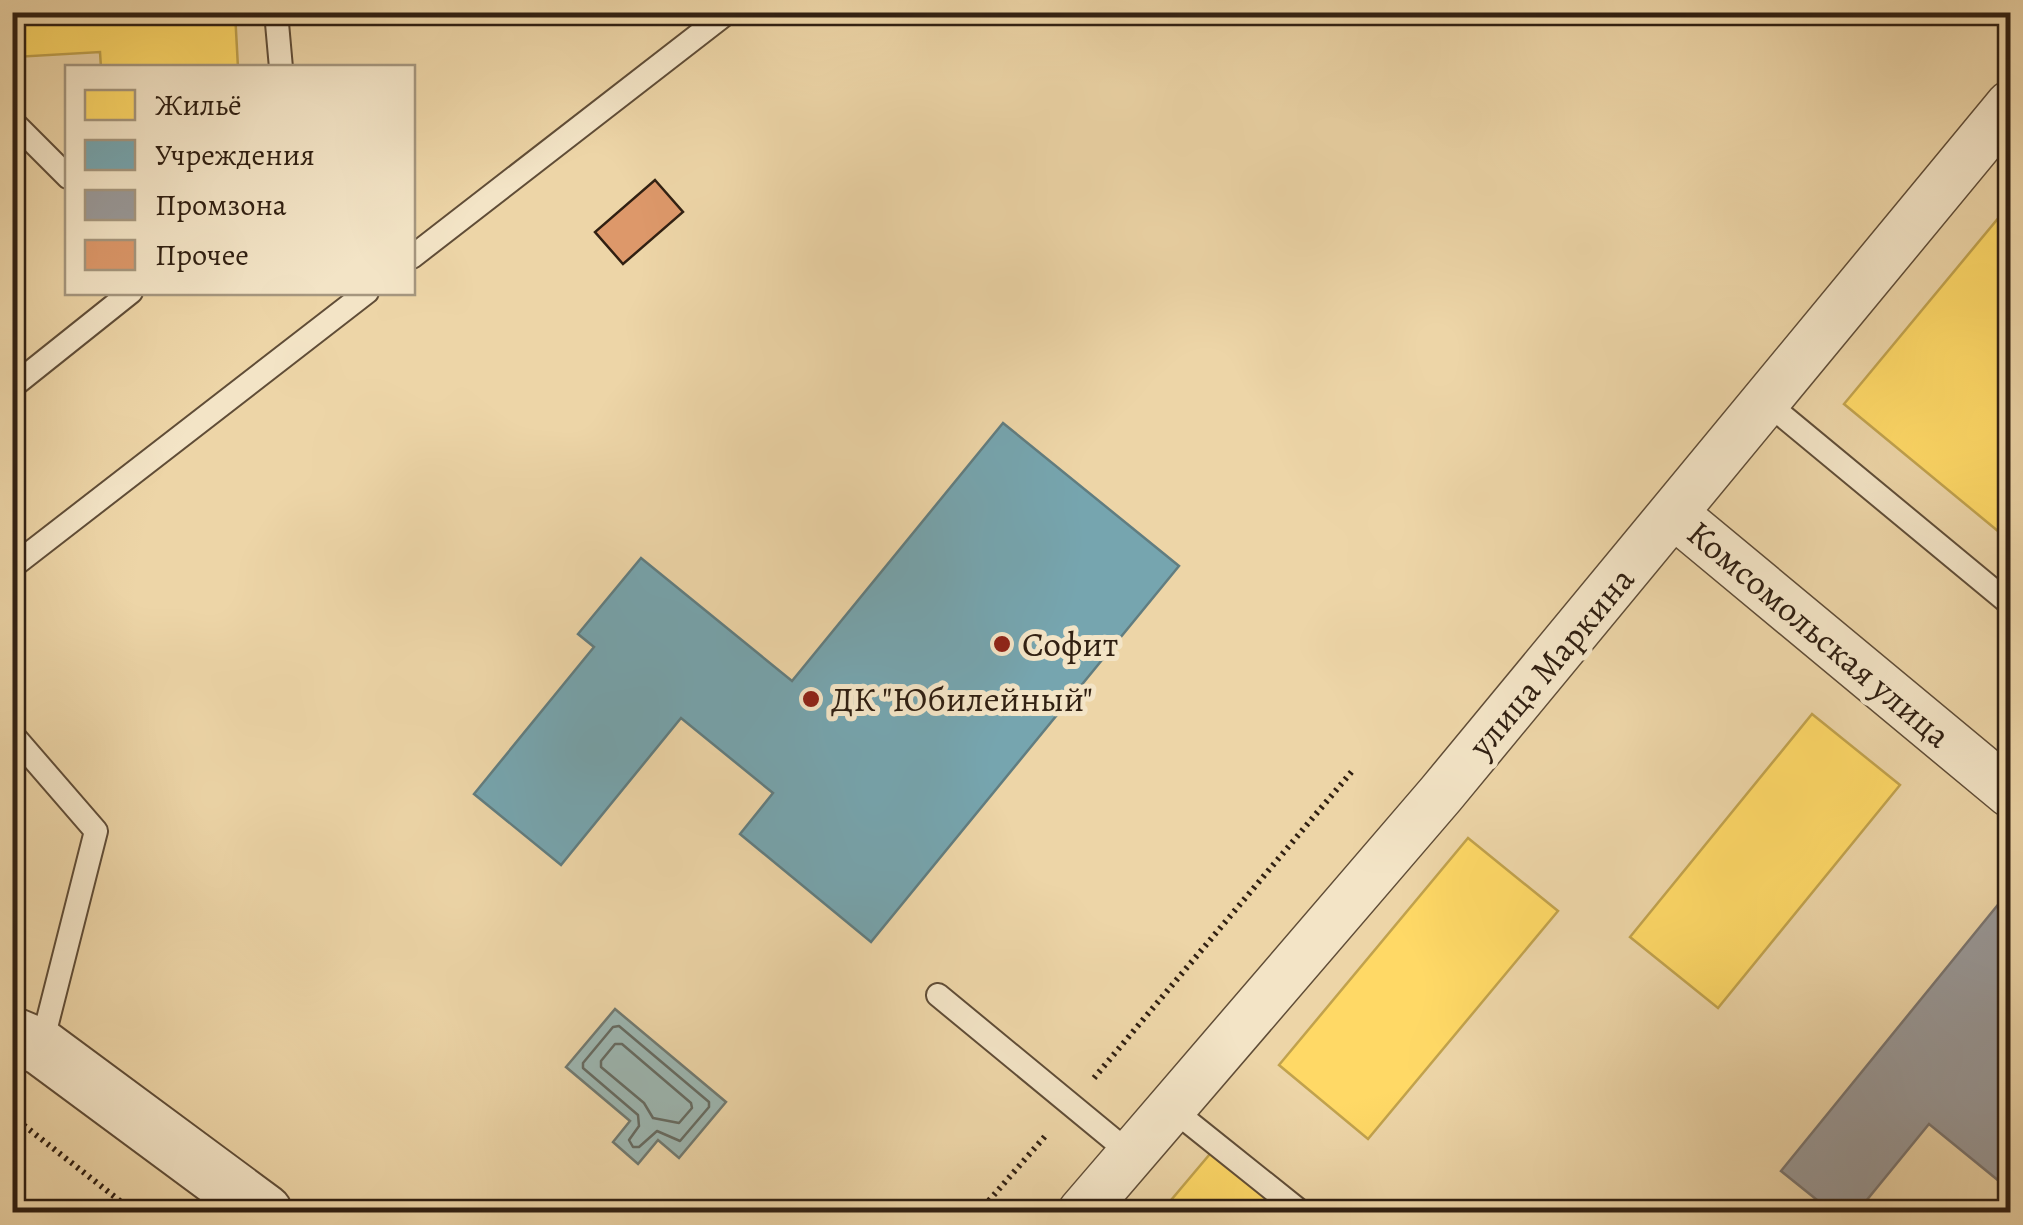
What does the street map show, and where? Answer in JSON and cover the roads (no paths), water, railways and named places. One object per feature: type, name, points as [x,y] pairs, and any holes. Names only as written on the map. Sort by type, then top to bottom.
[{"type":"street","name":"улица Маркина","points":[[1082,1212],[1441,794],[2010,105]]},
{"type":"street","name":"Комсомольская улица","points":[[1674,514],[2010,793]]},
{"type":"street","points":[[27,1041],[264,1212]]},
{"type":"lane","points":[[276,12],[281,65]]},
{"type":"lane","points":[[415,255],[728,12]]},
{"type":"lane","points":[[12,122],[65,174]]},
{"type":"lane","points":[[12,386],[127,295]]},
{"type":"lane","points":[[12,567],[363,295]]},
{"type":"lane","points":[[1766,402],[2010,604]]},
{"type":"lane","points":[[12,734],[96,831],[27,1041]]},
{"type":"lane","points":[[938,994],[1132,1155]]},
{"type":"lane","points":[[1172,1108],[1302,1212]]},
{"type":"water","points":[[615,1009],[726,1102],[679,1158],[658,1140],[638,1164],[613,1142],[630,1121],[566,1067]]},
{"type":"place","name":"Софит","points":[[1002,644]]},
{"type":"place","name":"ДК \"Юбилейный\"","points":[[811,699]]}]
